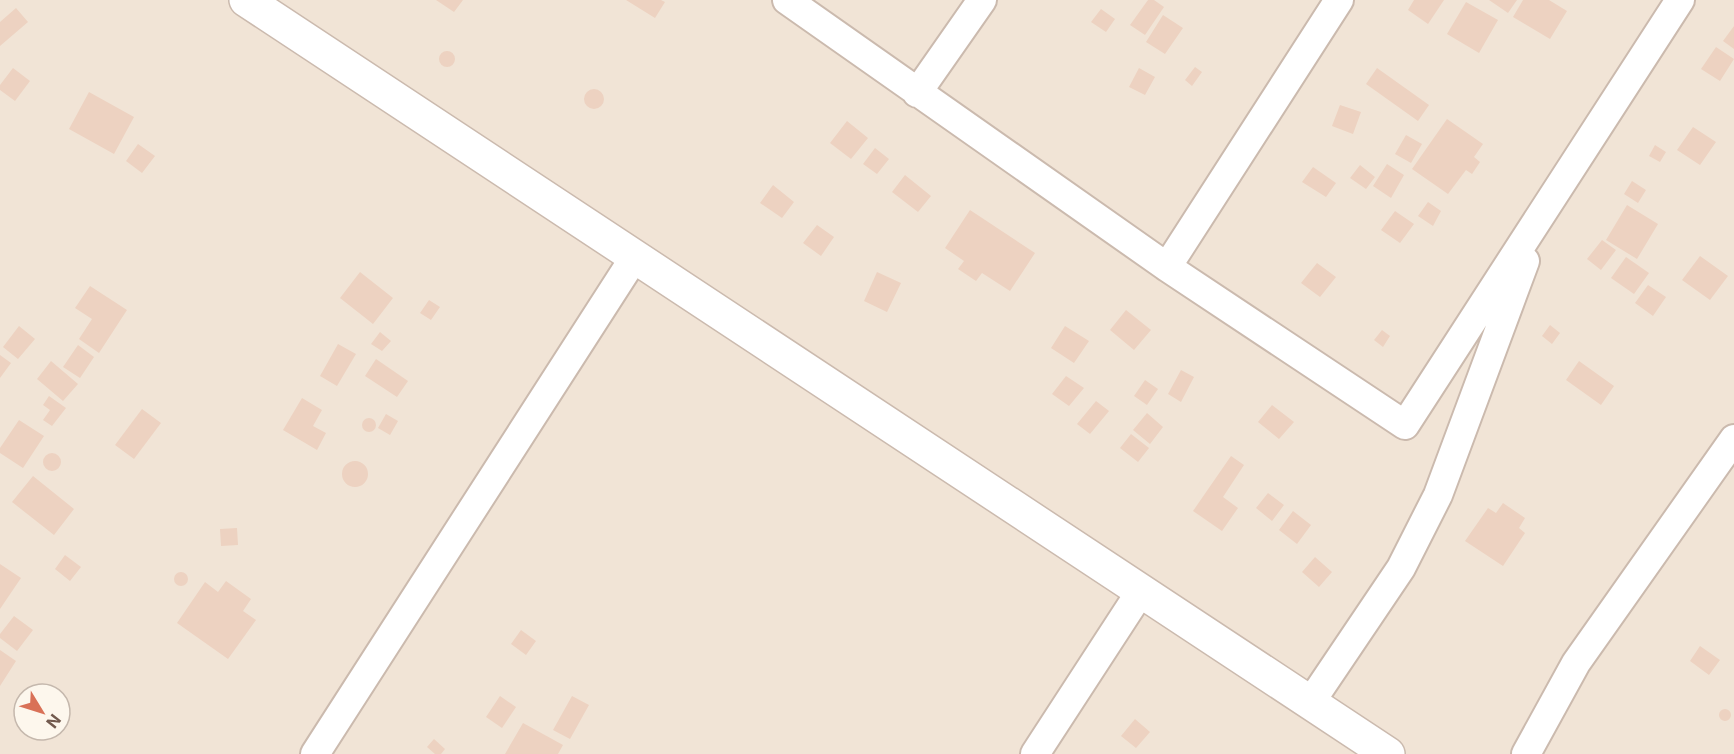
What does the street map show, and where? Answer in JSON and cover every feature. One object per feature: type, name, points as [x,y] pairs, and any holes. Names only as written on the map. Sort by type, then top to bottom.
[{"type":"street","points":[[246,0],[1389,754]]},
{"type":"street","points":[[787,0],[1167,267],[1405,425],[1680,0]]},
{"type":"street","points":[[917,93],[982,0]]},
{"type":"street","points":[[1167,267],[1339,0]]},
{"type":"street","points":[[1310,703],[1401,567],[1438,495],[1546,206]]},
{"type":"street","points":[[315,754],[634,258]]},
{"type":"street","points":[[1526,754],[1576,663],[1734,439]]},
{"type":"street","points":[[1035,754],[1141,591]]},
{"type":"shaded area","points":[[0,0],[1734,0],[1734,754],[0,754]]},
{"type":"building","points":[[436,0],[463,0],[454,12]]},
{"type":"building","points":[[626,0],[661,0],[665,2],[655,18]]},
{"type":"building","points":[[1148,0],[1154,0],[1164,7],[1145,35],[1130,25]]},
{"type":"building","points":[[1414,0],[1444,0],[1428,24],[1408,10]]},
{"type":"building","points":[[1489,0],[1517,0],[1508,13]]},
{"type":"building","points":[[1523,0],[1549,0],[1567,11],[1550,39],[1513,17]]},
{"type":"building","points":[[1466,2],[1498,20],[1479,53],[1447,34]]},
{"type":"building","points":[[16,8],[28,22],[0,46],[0,22]]},
{"type":"building","points":[[1101,9],[1115,19],[1106,32],[1091,22]]},
{"type":"building","points":[[1163,15],[1183,28],[1165,54],[1146,42]]},
{"type":"building","points":[[1734,26],[1734,49],[1723,41]]},
{"type":"building","points":[[1716,47],[1734,59],[1720,81],[1701,69]]},
{"type":"building","points":[[447,51],[453,53],[455,59],[453,65],[447,67],[441,65],[439,59],[441,53]]},
{"type":"building","points":[[1195,67],[1202,72],[1192,86],[1185,80]]},
{"type":"building","points":[[13,68],[30,81],[15,101],[0,90],[0,85]]},
{"type":"building","points":[[1139,68],[1155,77],[1145,95],[1129,87]]},
{"type":"building","points":[[1377,68],[1429,105],[1418,121],[1366,84]]},
{"type":"building","points":[[594,89],[601,92],[604,99],[601,106],[594,109],[587,106],[584,99],[587,92]]},
{"type":"building","points":[[89,92],[134,117],[114,154],[69,129]]},
{"type":"building","points":[[1340,105],[1361,112],[1353,134],[1332,126]]},
{"type":"building","points":[[1447,119],[1483,144],[1474,157],[1480,162],[1472,174],[1466,170],[1448,194],[1412,169]]},
{"type":"building","points":[[847,121],[868,138],[851,159],[830,143]]},
{"type":"building","points":[[1693,127],[1716,142],[1700,165],[1677,150]]},
{"type":"building","points":[[1406,135],[1422,144],[1411,163],[1395,154]]},
{"type":"building","points":[[138,144],[155,156],[142,173],[126,161]]},
{"type":"building","points":[[1655,145],[1666,152],[1660,162],[1649,156]]},
{"type":"building","points":[[875,148],[889,159],[877,174],[863,164]]},
{"type":"building","points":[[1387,164],[1404,175],[1391,198],[1373,186]]},
{"type":"building","points":[[1360,165],[1375,177],[1366,189],[1350,178]]},
{"type":"building","points":[[1313,167],[1336,183],[1326,197],[1302,182]]},
{"type":"building","points":[[905,175],[931,196],[918,212],[892,192]]},
{"type":"building","points":[[1632,181],[1646,190],[1638,203],[1624,194]]},
{"type":"building","points":[[773,185],[794,202],[782,218],[760,203]]},
{"type":"building","points":[[1428,202],[1441,211],[1433,226],[1418,216]]},
{"type":"building","points":[[1627,205],[1658,224],[1637,259],[1606,240]]},
{"type":"building","points":[[970,210],[1035,253],[1010,291],[982,273],[976,281],[958,269],[964,261],[945,248]]},
{"type":"building","points":[[1395,211],[1414,224],[1400,243],[1381,230]]},
{"type":"building","points":[[817,225],[834,237],[821,256],[803,243]]},
{"type":"building","points":[[1602,240],[1616,250],[1601,270],[1587,259]]},
{"type":"building","points":[[1700,256],[1728,276],[1710,300],[1682,280]]},
{"type":"building","points":[[1626,257],[1649,273],[1634,294],[1611,278]]},
{"type":"building","points":[[1317,263],[1336,277],[1320,297],[1301,283]]},
{"type":"building","points":[[360,272],[393,298],[373,324],[340,298]]},
{"type":"building","points":[[877,272],[901,283],[887,312],[864,301]]},
{"type":"building","points":[[1648,285],[1666,297],[1653,316],[1635,303]]},
{"type":"building","points":[[90,286],[127,310],[99,353],[79,339],[92,319],[75,308]]},
{"type":"building","points":[[429,300],[440,307],[431,320],[420,313]]},
{"type":"building","points":[[1126,310],[1151,330],[1134,350],[1110,330]]},
{"type":"building","points":[[1550,325],[1560,333],[1552,344],[1542,336]]},
{"type":"building","points":[[19,326],[35,339],[18,359],[3,347]]},
{"type":"building","points":[[1065,326],[1089,341],[1074,363],[1051,348]]},
{"type":"building","points":[[1382,330],[1390,336],[1383,347],[1374,340]]},
{"type":"building","points":[[380,332],[391,341],[382,351],[371,344]]},
{"type":"building","points":[[338,344],[356,354],[337,386],[320,376]]},
{"type":"building","points":[[78,345],[94,357],[80,378],[63,367]]},
{"type":"building","points":[[0,355],[11,363],[0,378]]},
{"type":"building","points":[[376,359],[408,381],[397,397],[365,376]]},
{"type":"building","points":[[51,361],[78,384],[63,401],[37,379]]},
{"type":"building","points":[[1579,361],[1614,386],[1601,405],[1566,380]]},
{"type":"building","points":[[1181,370],[1194,377],[1181,402],[1168,394]]},
{"type":"building","points":[[1066,376],[1084,388],[1069,406],[1052,394]]},
{"type":"building","points":[[1145,380],[1158,389],[1147,405],[1134,396]]},
{"type":"building","points":[[49,396],[66,408],[52,426],[43,420],[50,410],[43,405]]},
{"type":"building","points":[[302,398],[322,410],[313,426],[326,433],[317,450],[283,430]]},
{"type":"building","points":[[1096,401],[1109,411],[1090,434],[1077,424]]},
{"type":"building","points":[[1272,405],[1294,422],[1279,439],[1258,422]]},
{"type":"building","points":[[142,409],[161,423],[134,459],[115,445]]},
{"type":"building","points":[[1147,413],[1163,427],[1150,444],[1133,430]]},
{"type":"building","points":[[386,414],[398,421],[390,435],[378,428]]},
{"type":"building","points":[[366,418],[372,418],[376,425],[372,432],[366,432],[362,428],[362,422]]},
{"type":"building","points":[[19,420],[44,436],[23,468],[0,453],[0,448]]},
{"type":"building","points":[[1131,434],[1149,448],[1138,462],[1120,448]]},
{"type":"building","points":[[52,453],[60,458],[61,462],[56,470],[52,471],[44,466],[43,462],[48,454]]},
{"type":"building","points":[[1231,456],[1244,465],[1223,497],[1238,508],[1222,531],[1193,511]]},
{"type":"building","points":[[355,461],[364,465],[368,474],[364,483],[355,487],[346,483],[342,474],[346,465]]},
{"type":"building","points":[[33,476],[74,509],[54,535],[12,502]]},
{"type":"building","points":[[1268,493],[1284,505],[1272,521],[1256,508]]},
{"type":"building","points":[[1503,503],[1525,518],[1519,528],[1525,533],[1503,566],[1465,541],[1488,508],[1496,513]]},
{"type":"building","points":[[1293,511],[1311,525],[1297,544],[1279,530]]},
{"type":"building","points":[[237,528],[238,545],[221,546],[220,529]]},
{"type":"building","points":[[65,555],[81,567],[70,581],[55,569]]},
{"type":"building","points":[[1315,557],[1332,572],[1319,587],[1302,572]]},
{"type":"building","points":[[0,564],[21,578],[0,609]]},
{"type":"building","points":[[181,572],[186,574],[188,579],[186,584],[181,586],[176,584],[174,579],[176,574]]},
{"type":"building","points":[[226,581],[251,599],[243,611],[256,620],[228,659],[177,623],[205,582],[218,592]]},
{"type":"building","points":[[14,616],[33,630],[17,651],[0,638],[0,634]]},
{"type":"building","points":[[521,630],[536,641],[526,655],[511,644]]},
{"type":"building","points":[[1700,646],[1720,660],[1709,675],[1690,661]]},
{"type":"building","points":[[0,650],[16,661],[0,686]]},
{"type":"building","points":[[500,696],[516,707],[502,728],[486,717]]},
{"type":"building","points":[[572,696],[589,705],[570,739],[553,730]]},
{"type":"building","points":[[1727,709],[1731,715],[1727,721],[1723,721],[1719,713]]},
{"type":"building","points":[[1135,719],[1150,732],[1136,748],[1121,736]]},
{"type":"building","points":[[523,723],[563,745],[558,754],[505,754]]},
{"type":"building","points":[[434,739],[445,749],[441,754],[435,754],[427,747]]}]
